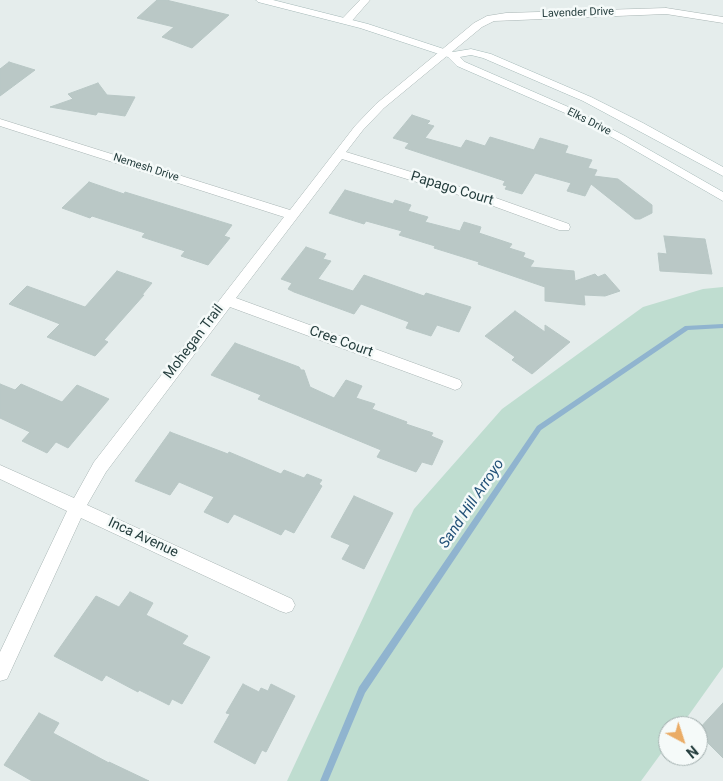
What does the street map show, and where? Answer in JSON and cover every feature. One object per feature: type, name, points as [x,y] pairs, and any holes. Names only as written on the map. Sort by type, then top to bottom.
[{"type":"street","name":"Elks Drive","points":[[261,0],[346,21],[449,54],[461,64],[570,111],[723,197]]},
{"type":"street","points":[[346,21],[365,0]]},
{"type":"street","name":"Lavender Drive","points":[[449,54],[478,24],[498,16],[694,10],[723,20]]},
{"type":"street","name":"Elks Drive","points":[[449,54],[476,52],[569,91],[639,125],[723,172]]},
{"type":"street","name":"Mohegan Trail","points":[[0,672],[77,508],[100,467],[226,300],[372,113],[449,54]]},
{"type":"street","name":"Nemesh Drive","points":[[0,122],[293,215]]},
{"type":"street","name":"Papago Court","points":[[339,154],[489,200],[564,227]]},
{"type":"street","name":"Cree Court","points":[[226,300],[455,384]]},
{"type":"street","name":"Inca Avenue","points":[[0,472],[286,605]]},
{"type":"green space","points":[[723,287],[723,667],[688,716],[658,716],[658,758],[641,781],[287,781],[414,509],[502,409],[643,307],[703,289]]},
{"type":"building","points":[[157,0],[166,0],[229,15],[192,48],[162,37],[174,27],[137,18]]},
{"type":"building","points":[[9,62],[35,70],[0,96],[0,69]]},
{"type":"building","points":[[98,83],[107,95],[135,97],[125,116],[98,112],[96,115],[50,107],[73,99],[68,94]]},
{"type":"building","points":[[412,115],[430,121],[427,124],[434,126],[425,138],[461,148],[466,140],[485,146],[490,137],[534,150],[540,138],[568,146],[565,153],[592,160],[588,168],[597,170],[594,176],[618,179],[652,205],[652,213],[640,219],[635,219],[591,184],[585,196],[567,191],[571,183],[535,173],[522,194],[505,189],[507,186],[503,185],[505,181],[405,148],[409,143],[393,138]]},
{"type":"building","points":[[89,182],[232,225],[224,236],[230,238],[208,265],[181,256],[185,251],[142,237],[145,233],[62,208]]},
{"type":"building","points":[[345,190],[393,204],[395,200],[411,205],[408,211],[428,217],[425,222],[460,231],[464,222],[481,227],[479,233],[512,244],[509,248],[525,253],[523,257],[534,261],[530,267],[574,271],[575,281],[595,274],[598,277],[605,274],[620,291],[605,296],[584,295],[585,305],[545,301],[545,287],[478,264],[479,262],[434,248],[435,246],[399,235],[402,231],[366,221],[364,224],[329,213]]},
{"type":"building","points":[[664,236],[705,239],[712,274],[660,271],[658,253],[667,254]]},
{"type":"building","points":[[306,247],[326,254],[323,259],[331,261],[318,279],[353,291],[364,275],[424,296],[426,293],[471,307],[459,332],[437,325],[431,336],[406,328],[409,322],[361,304],[354,314],[288,289],[292,283],[281,279]]},
{"type":"building","points":[[117,271],[152,283],[142,295],[144,295],[104,340],[108,342],[95,356],[47,337],[60,324],[9,304],[27,286],[85,307]]},
{"type":"building","points":[[515,311],[545,332],[545,325],[570,342],[532,374],[512,360],[515,357],[485,336]]},
{"type":"building","points":[[235,343],[299,367],[301,370],[304,370],[310,387],[334,398],[346,380],[362,386],[356,398],[375,404],[372,409],[407,422],[406,424],[433,433],[431,436],[443,441],[432,465],[422,462],[416,472],[377,457],[381,450],[258,399],[261,395],[211,375]]},
{"type":"building","points":[[0,384],[15,390],[21,384],[62,402],[77,385],[109,399],[68,448],[56,442],[47,453],[22,441],[30,432],[0,418]]},
{"type":"building","points":[[170,432],[228,454],[229,452],[281,474],[284,470],[304,478],[307,474],[322,480],[319,484],[322,486],[294,533],[285,529],[281,535],[234,514],[228,523],[204,512],[214,497],[179,482],[170,495],[135,481]]},
{"type":"building","points":[[354,496],[393,513],[364,569],[342,559],[350,545],[331,537]]},
{"type":"building","points":[[130,592],[153,603],[146,615],[188,636],[182,644],[210,657],[182,704],[172,699],[169,705],[139,690],[138,692],[106,675],[102,681],[54,656],[96,596],[119,607]]},
{"type":"building","points":[[243,684],[259,692],[261,688],[268,691],[271,684],[295,696],[266,752],[262,750],[255,764],[214,742],[230,714],[226,713]]},
{"type":"building","points":[[723,703],[723,758],[708,743],[708,719]]},
{"type":"building","points":[[39,713],[59,723],[53,733],[109,763],[149,781],[32,781],[4,765]]},
{"type":"waterway","name":"Sand Hill Arroyo","points":[[324,781],[362,690],[539,428],[687,328],[723,326]]}]
